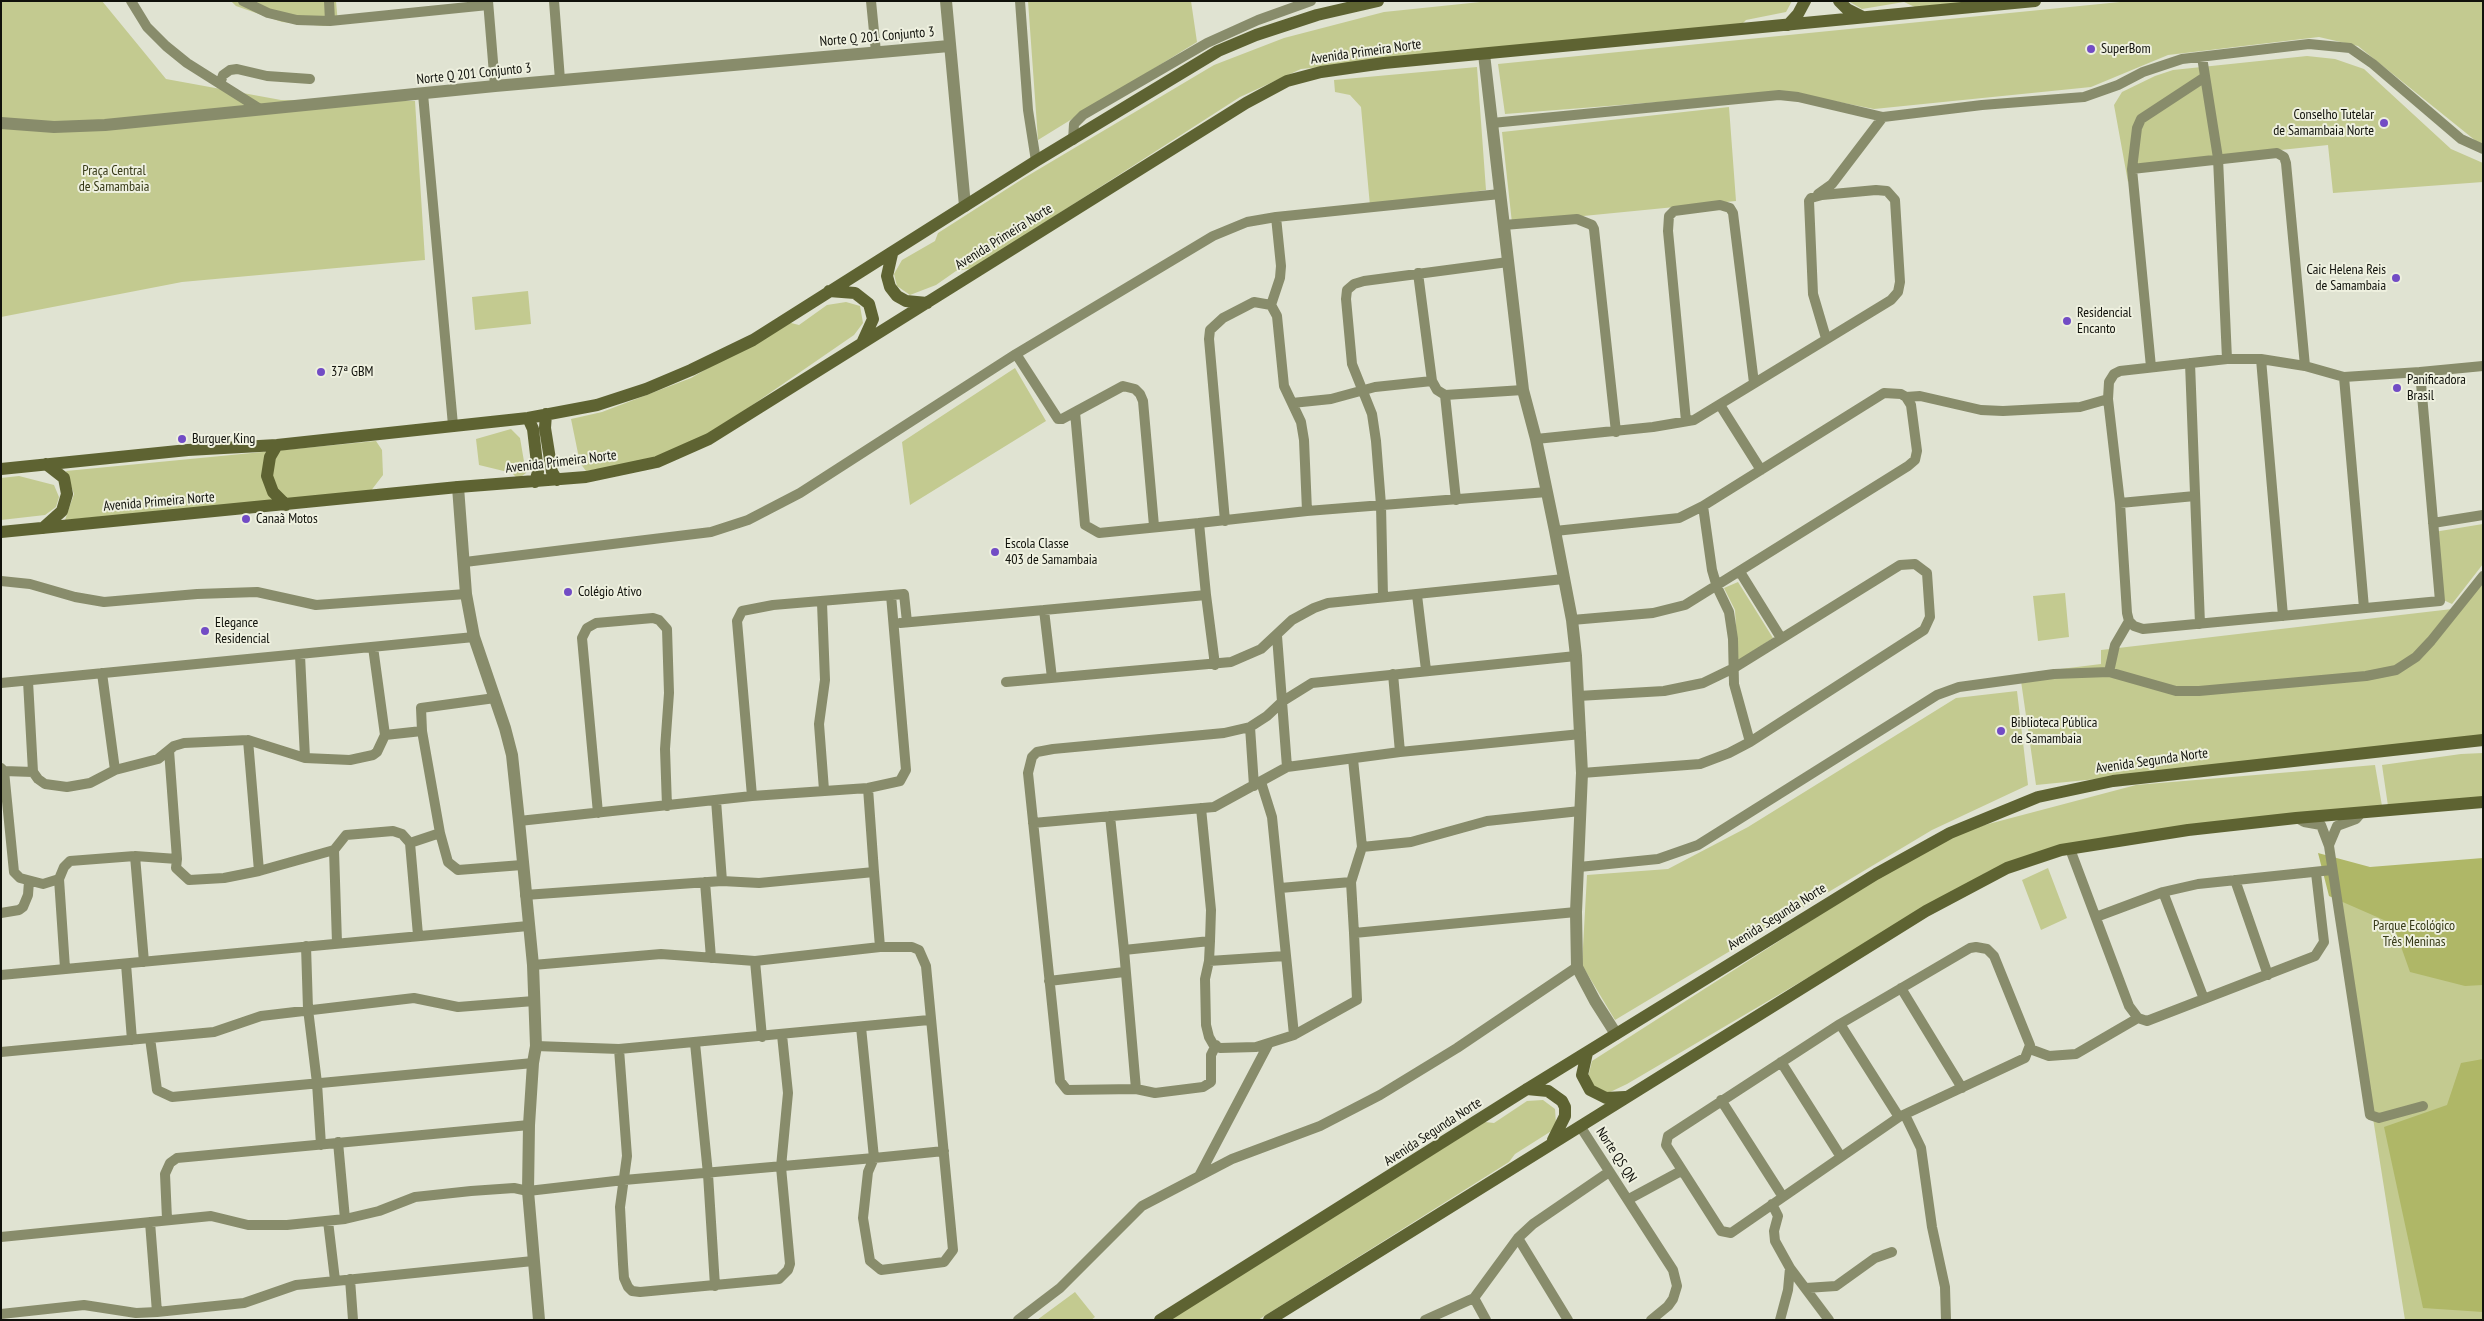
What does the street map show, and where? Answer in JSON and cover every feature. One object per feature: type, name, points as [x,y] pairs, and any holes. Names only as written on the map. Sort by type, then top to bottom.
[{"type":"main road","points":[[1,469],[277,445],[528,418],[597,405],[646,389],[753,340],[828,291],[892,254],[1036,161],[1218,52],[1256,35],[1317,15],[1378,1]]},
{"type":"main road","points":[[1788,25],[1798,14],[1805,1]]},
{"type":"main road","points":[[1839,1],[1847,10],[1864,18]]},
{"type":"main road","name":"Avenida Primeira Norte","points":[[1,532],[286,506],[458,487],[558,480],[608,474],[657,462],[709,439],[1246,103],[1287,81],[1321,72],[1484,54],[2035,1]]},
{"type":"main road","points":[[892,254],[888,276],[890,287],[897,296],[906,301],[927,303]]},
{"type":"main road","points":[[828,291],[855,293],[869,304],[874,319],[861,343]]},
{"type":"main road","points":[[546,414],[545,428],[552,472],[558,480]]},
{"type":"main road","points":[[528,418],[533,428],[538,472],[535,482]]},
{"type":"main road","points":[[277,445],[270,457],[267,476],[273,492],[286,506]]},
{"type":"main road","points":[[43,528],[62,511],[67,494],[64,478],[46,464]]},
{"type":"main road","name":"Avenida Segunda Norte","points":[[1160,1320],[1616,1034],[1883,870],[1950,833],[2038,797],[2068,789],[2155,774],[2483,740]]},
{"type":"main road","points":[[1269,1320],[1552,1142],[1628,1097],[1958,892],[2007,868],[2070,849],[2188,830],[2296,818],[2483,802]]},
{"type":"main road","points":[[1587,1053],[1582,1075],[1590,1090],[1606,1098],[1628,1097]]},
{"type":"main road","points":[[1527,1089],[1548,1091],[1556,1095],[1565,1107],[1562,1126],[1552,1142]]},
{"type":"street","points":[[131,1],[147,27],[166,46],[220,84],[260,109]]},
{"type":"street","points":[[243,1],[281,17],[297,20],[330,21],[488,3],[496,86]]},
{"type":"street","points":[[329,1],[330,21]]},
{"type":"street","points":[[554,1],[560,80]]},
{"type":"street","points":[[871,1],[876,52]]},
{"type":"street","points":[[946,1],[965,206]]},
{"type":"street","points":[[1020,1],[1028,110],[1036,161]]},
{"type":"street","points":[[1073,140],[1074,124],[1083,115],[1190,52],[1258,20],[1311,1]]},
{"type":"street","points":[[1492,122],[1779,95],[1798,97],[1883,117],[1982,104],[2084,97],[2100,93],[2168,62],[2309,44],[2350,48],[2373,64],[2461,139],[2483,149]]},
{"type":"street","name":"Norte Q 201 Conjunto 3","points":[[1,124],[54,127],[105,125],[560,80],[949,46]]},
{"type":"street","points":[[1484,54],[1523,390],[1536,440],[1555,531],[1572,620],[1576,656],[1582,772],[1576,912],[1577,967],[1594,1001],[1616,1034]]},
{"type":"street","points":[[2202,57],[2218,158],[2227,359]]},
{"type":"street","points":[[220,84],[224,75],[230,70],[237,69],[267,76],[310,79]]},
{"type":"street","points":[[2151,367],[2132,169],[2137,128],[2141,119],[2205,77]]},
{"type":"street","points":[[423,94],[453,426]]},
{"type":"street","points":[[1826,338],[1815,304],[1808,206],[1811,198],[1832,184],[1883,117]]},
{"type":"street","points":[[2132,169],[2276,153],[2284,157],[2291,204],[2305,366]]},
{"type":"street","points":[[1536,440],[1616,432],[1686,421],[1702,416],[1826,338],[1891,300],[1898,292],[1900,282],[1895,200],[1887,191],[1876,190],[1816,196]]},
{"type":"street","points":[[465,562],[711,532],[748,520],[800,493],[1016,354],[1213,236],[1247,222],[1276,216],[1500,194]]},
{"type":"street","points":[[1686,421],[1668,231],[1669,216],[1674,211],[1720,205],[1730,208],[1733,213],[1754,383]]},
{"type":"street","points":[[1276,216],[1281,266],[1280,278],[1272,305],[1277,316],[1284,386],[1301,422],[1304,440],[1307,511]]},
{"type":"street","points":[[1504,225],[1576,219],[1592,225],[1616,432]]},
{"type":"street","points":[[1383,597],[1381,505],[1372,414],[1352,364],[1346,299],[1347,290],[1354,284],[1364,281],[1508,262]]},
{"type":"street","points":[[1418,274],[1432,381],[1438,390],[1445,395],[1523,390]]},
{"type":"street","points":[[1226,521],[1209,339],[1210,330],[1223,318],[1254,302],[1272,305]]},
{"type":"street","points":[[1016,354],[1054,416],[1062,419],[1123,386],[1135,389],[1140,394],[1143,401],[1154,526]]},
{"type":"street","points":[[2454,612],[2440,602],[2143,629],[2134,626],[2129,621],[2127,613],[2120,503],[2108,399],[2109,382],[2114,374],[2151,367],[2227,359],[2261,359],[2305,366],[2344,377],[2483,366]]},
{"type":"street","points":[[2261,359],[2283,616]]},
{"type":"street","points":[[2190,363],[2200,624]]},
{"type":"street","points":[[2420,372],[2440,602]]},
{"type":"street","points":[[2344,377],[2364,608]]},
{"type":"street","points":[[1292,403],[1331,399],[1375,387],[1432,381]]},
{"type":"street","points":[[1555,531],[1669,521],[1703,506],[1884,393],[1893,392],[1906,397],[1911,405],[1917,452],[1913,463],[1686,606],[1670,610],[1572,620]]},
{"type":"street","points":[[1445,395],[1456,500]]},
{"type":"street","points":[[1906,397],[1912,395],[1920,396],[1980,410],[2003,411],[2080,407],[2108,399]]},
{"type":"street","points":[[1720,405],[1761,470]]},
{"type":"street","points":[[1074,412],[1085,525],[1099,533],[1307,511],[1547,492]]},
{"type":"street","points":[[458,487],[466,594],[474,637],[512,756],[519,821],[533,965],[536,1046],[533,1062],[529,1125],[528,1191],[539,1320]]},
{"type":"street","points":[[2120,503],[2195,496]]},
{"type":"street","points":[[1703,506],[1708,551],[1717,587],[1729,612],[1734,684],[1750,742]]},
{"type":"street","points":[[2432,524],[2483,515]]},
{"type":"street","points":[[1199,523],[1215,665]]},
{"type":"street","points":[[1578,696],[1664,691],[1703,683],[1734,668],[1900,566],[1915,564],[1927,573],[1930,617],[1924,630],[1750,742],[1729,753],[1700,764],[1582,772]]},
{"type":"street","points":[[1740,572],[1781,638]]},
{"type":"street","points":[[1579,867],[1658,859],[1698,845],[1937,695],[1958,686],[2054,674],[2109,672],[2176,691],[2199,692],[2366,676],[2396,670],[2416,657],[2483,576]]},
{"type":"street","points":[[1006,682],[1215,665],[1246,656],[1261,649],[1292,620],[1328,603],[1564,579]]},
{"type":"street","points":[[1,581],[30,584],[75,597],[104,602],[197,594],[257,592],[316,605],[466,594]]},
{"type":"street","points":[[752,796],[738,615],[742,611],[750,609],[904,594],[907,622]]},
{"type":"street","points":[[519,821],[752,796],[868,788],[900,781],[906,770],[891,595]]},
{"type":"street","points":[[894,624],[1206,595]]},
{"type":"street","points":[[1417,595],[1426,670]]},
{"type":"street","points":[[822,603],[825,680],[819,724],[824,790]]},
{"type":"street","points":[[1044,610],[1052,678]]},
{"type":"street","points":[[598,813],[582,638],[587,628],[596,623],[653,618],[659,620],[667,629],[669,693],[665,749],[667,806]]},
{"type":"street","points":[[2109,672],[2115,645],[2129,621]]},
{"type":"street","points":[[1277,636],[1287,767]]},
{"type":"street","points":[[1,683],[474,637]]},
{"type":"street","points":[[28,681],[33,772],[45,784],[67,787],[90,783],[115,770],[150,762],[184,743],[248,740],[306,758],[350,760],[373,755],[385,735],[373,647]]},
{"type":"street","points":[[300,655],[306,758]]},
{"type":"street","points":[[1216,1045],[1211,1055],[1211,1082],[1203,1087],[1154,1093],[1136,1089],[1067,1090],[1061,1086],[1028,773],[1032,757],[1037,752],[1139,739],[1224,733],[1250,727],[1267,716],[1283,701],[1312,683],[1576,656]]},
{"type":"street","points":[[102,673],[115,770]]},
{"type":"street","points":[[1394,674],[1400,752]]},
{"type":"street","points":[[495,698],[421,708],[419,712],[422,731],[440,833],[448,862],[458,870],[522,865]]},
{"type":"street","points":[[1250,727],[1257,784],[1272,817],[1294,1035]]},
{"type":"street","points":[[385,735],[422,731]]},
{"type":"street","points":[[1033,823],[1214,807],[1227,802],[1287,767],[1400,752],[1581,734]]},
{"type":"street","points":[[248,740],[259,871]]},
{"type":"street","points":[[170,750],[176,868],[189,880],[224,878],[259,871],[334,850],[346,835],[393,831],[402,834],[410,843],[418,935]]},
{"type":"street","points":[[1202,808],[1211,910],[1209,961],[1205,979],[1206,1025],[1209,1036],[1216,1045],[1230,1049],[1256,1047],[1294,1035],[1357,1000],[1351,882],[1362,847],[1353,759]]},
{"type":"street","points":[[33,772],[2,770],[14,872],[20,878],[42,884],[60,879]]},
{"type":"street","points":[[868,788],[880,947]]},
{"type":"street","points":[[716,800],[722,881]]},
{"type":"street","points":[[1362,847],[1411,842],[1487,821],[1580,812]]},
{"type":"street","points":[[2329,846],[2337,826],[2358,818],[2362,812]]},
{"type":"street","points":[[1110,816],[1136,1089]]},
{"type":"street","points":[[2296,818],[2304,822],[2321,825],[2329,846],[2370,1115],[2379,1118],[2423,1106]]},
{"type":"street","points":[[410,843],[440,833]]},
{"type":"street","points":[[2070,849],[2126,998],[2138,1018]]},
{"type":"street","points":[[334,850],[337,943]]},
{"type":"street","points":[[65,968],[60,879],[64,868],[70,861],[135,856],[177,859]]},
{"type":"street","points":[[135,856],[144,962]]},
{"type":"street","points":[[2096,916],[2163,892],[2198,884],[2332,870]]},
{"type":"street","points":[[525,895],[722,881],[759,882],[874,872]]},
{"type":"street","points":[[2030,1049],[2049,1056],[2076,1054],[2138,1018],[2152,1021],[2315,956],[2323,947],[2324,935],[2316,873]]},
{"type":"street","points":[[2235,880],[2268,975]]},
{"type":"street","points":[[1,913],[20,910],[23,907],[28,895],[29,881]]},
{"type":"street","points":[[705,882],[711,958]]},
{"type":"street","points":[[1280,888],[1351,882]]},
{"type":"street","points":[[2163,892],[2204,999]]},
{"type":"street","points":[[1354,933],[1576,912]]},
{"type":"street","points":[[1,974],[528,926]]},
{"type":"street","points":[[1124,950],[1210,941]]},
{"type":"street","points":[[306,946],[308,1009],[317,1083],[321,1145]]},
{"type":"street","points":[[533,965],[661,954],[755,961],[880,947],[912,947],[919,950],[926,966],[929,1020],[953,1250],[944,1262],[939,1264],[881,1270],[870,1261],[863,1218],[868,1172],[874,1158],[862,1027]]},
{"type":"street","points":[[1976,947],[1988,950],[1994,956],[2029,1041],[2030,1049],[2021,1061],[1902,1116],[1731,1233],[1721,1231],[1681,1171],[1666,1145],[1666,1140],[1721,1100],[1840,1024],[1901,988],[1970,948],[1976,947]]},
{"type":"street","points":[[1209,961],[1285,956]]},
{"type":"street","points":[[755,961],[762,1037]]},
{"type":"street","points":[[126,964],[132,1040]]},
{"type":"street","points":[[1018,1320],[1060,1288],[1142,1206],[1199,1176],[1274,1142],[1297,1136],[1320,1126],[1380,1095],[1457,1048],[1577,967]]},
{"type":"street","points":[[1049,981],[1124,972]]},
{"type":"street","points":[[1901,988],[1962,1088]]},
{"type":"street","points":[[1,1052],[214,1032],[261,1016],[414,998],[458,1007],[534,1001]]},
{"type":"street","points":[[536,1046],[620,1049],[929,1020]]},
{"type":"street","points":[[1840,1024],[1902,1116],[1921,1148],[1932,1227],[1945,1287],[1946,1320]]},
{"type":"street","points":[[620,1049],[627,1156],[620,1206],[624,1278],[632,1291],[640,1292],[715,1286],[779,1279],[788,1270],[790,1264],[782,1167],[788,1093],[782,1035]]},
{"type":"street","points":[[150,1038],[157,1090],[172,1096],[533,1062]]},
{"type":"street","points":[[695,1043],[708,1174],[715,1286]]},
{"type":"street","points":[[1199,1176],[1219,1133],[1269,1043]]},
{"type":"street","points":[[1781,1062],[1841,1157]]},
{"type":"street","points":[[1721,1100],[1783,1197]]},
{"type":"street","points":[[167,1219],[165,1174],[170,1163],[177,1158],[529,1125]]},
{"type":"street","name":"Norte QS QN","points":[[1580,1126],[1609,1172],[1629,1199],[1673,1270],[1676,1280],[1676,1291],[1668,1306],[1651,1320]]},
{"type":"street","points":[[338,1142],[346,1219]]},
{"type":"street","points":[[1,1237],[211,1216],[267,1226],[328,1221],[379,1212],[415,1197],[499,1189],[528,1191],[624,1180],[708,1174],[944,1151]]},
{"type":"street","points":[[1629,1199],[1681,1171]]},
{"type":"street","points":[[1425,1320],[1474,1298],[1518,1238],[1533,1224],[1609,1172]]},
{"type":"street","points":[[1772,1204],[1778,1216],[1774,1239],[1790,1268],[1829,1320]]},
{"type":"street","points":[[328,1221],[336,1280]]},
{"type":"street","points":[[150,1222],[157,1312]]},
{"type":"street","points":[[1518,1238],[1568,1320]]},
{"type":"street","points":[[1806,1288],[1836,1286],[1875,1258],[1892,1252]]},
{"type":"street","points":[[1,1314],[84,1305],[136,1313],[157,1312],[174,1315],[244,1303],[296,1285],[533,1261]]},
{"type":"street","points":[[1780,1320],[1788,1290],[1790,1268]]},
{"type":"street","points":[[350,1279],[353,1320]]},
{"type":"street","points":[[1474,1298],[1486,1320]]},
{"type":"green space","name":"Praça Central de Samambaia","points":[[1,1],[102,1],[166,79],[281,100],[415,101],[425,260],[182,282],[1,317]]},
{"type":"green space","points":[[231,1],[336,1],[338,24],[324,26],[282,22],[236,6]]},
{"type":"green space","points":[[1028,1],[1191,1],[1197,42],[1038,140]]},
{"type":"green space","points":[[1490,1],[1792,1],[1786,12],[1746,20],[1741,25],[1301,69],[1240,97],[974,268],[956,271],[936,285],[910,295],[897,286],[894,274],[902,260],[935,241],[938,233],[1024,178],[1214,65],[1284,38],[1384,12]]},
{"type":"green space","points":[[1848,1],[1987,1],[1917,8],[1904,2],[1862,9]]},
{"type":"green space","points":[[2130,1],[2483,1],[2483,144],[2476,141],[2358,46],[2319,37],[2168,55],[2091,87],[1874,109],[1788,92],[1505,114],[1498,64]]},
{"type":"green space","points":[[2307,56],[2335,59],[2364,69],[2451,149],[2483,163],[2483,182],[2333,193],[2328,145],[2138,165],[2128,182],[2114,105],[2122,92],[2155,76],[2173,70]]},
{"type":"green space","points":[[1477,67],[1486,190],[1370,206],[1361,107],[1350,95],[1335,92],[1334,80]]},
{"type":"green space","points":[[1729,107],[1736,201],[1512,223],[1502,132]]},
{"type":"green space","points":[[528,291],[531,324],[475,330],[472,297]]},
{"type":"green space","points":[[846,302],[860,306],[863,323],[854,335],[703,439],[640,463],[586,471],[580,463],[571,419],[602,412],[691,378],[787,322],[799,325],[827,305]]},
{"type":"green space","points":[[1015,368],[1046,421],[910,505],[902,442]]},
{"type":"green space","points":[[511,429],[520,438],[526,473],[518,479],[512,473],[479,465],[476,439]]},
{"type":"green space","points":[[376,441],[382,450],[383,475],[370,492],[65,520],[74,494],[66,471]]},
{"type":"green space","points":[[19,476],[54,485],[59,497],[56,507],[45,515],[1,520],[1,478]]},
{"type":"green space","points":[[2483,524],[2483,564],[2452,604],[2439,598],[2434,532]]},
{"type":"green space","points":[[2483,570],[2483,741],[2036,785],[2020,674],[2101,664],[2101,650],[2452,609]]},
{"type":"green space","points":[[1738,582],[1773,638],[1738,661],[1735,610],[1724,588]]},
{"type":"green space","points":[[2065,593],[2069,637],[2038,641],[2033,596]]},
{"type":"green space","points":[[2017,691],[2028,785],[1932,830],[1615,1020],[1582,965],[1587,875],[1668,869],[1748,827],[1956,698]]},
{"type":"green space","points":[[2483,753],[2483,798],[2388,806],[2382,765],[2461,754]]},
{"type":"green space","points":[[2375,765],[2382,806],[2162,831],[1989,871],[1627,1084],[1606,1094],[1594,1087],[1588,1077],[1592,1061],[1943,836],[2136,785]]},
{"type":"green space","points":[[2318,853],[2370,867],[2483,858],[2483,985],[2465,986],[2410,972],[2393,924],[2329,896]]},
{"type":"green space","name":"Parque Ecológico Três Meninas","points":[[2483,861],[2483,1320],[2405,1320],[2334,872]]},
{"type":"green space","points":[[2048,868],[2067,918],[2041,930],[2022,880]]},
{"type":"green space","points":[[2483,1059],[2483,1312],[2423,1308],[2384,1127],[2447,1105],[2461,1063]]},
{"type":"green space","points":[[1543,1100],[1555,1109],[1556,1124],[1553,1130],[1515,1154],[1509,1162],[1258,1320],[1168,1320],[1485,1122],[1494,1123],[1527,1101]]},
{"type":"green space","points":[[1075,1292],[1095,1317],[1091,1320],[1037,1320]]},
{"type":"place","name":"SuperBom","points":[[2091,49]]},
{"type":"place","name":"Conselho Tutelar de Samambaia Norte","points":[[2384,123]]},
{"type":"place","name":"Caic Helena Reis de Samambaia","points":[[2396,278]]},
{"type":"place","name":"Residencial Encanto","points":[[2067,321]]},
{"type":"place","name":"37ª GBM","points":[[321,372]]},
{"type":"place","name":"Panificadora Brasil","points":[[2397,388]]},
{"type":"place","name":"Burguer King","points":[[182,439]]},
{"type":"place","name":"Canaã Motos","points":[[246,519]]},
{"type":"place","name":"Escola Classe 403 de Samambaia","points":[[995,552]]},
{"type":"place","name":"Colégio Ativo","points":[[568,592]]},
{"type":"place","name":"Elegance Residencial","points":[[205,631]]},
{"type":"place","name":"Biblioteca Pública de Samambaia","points":[[2001,731]]}]
